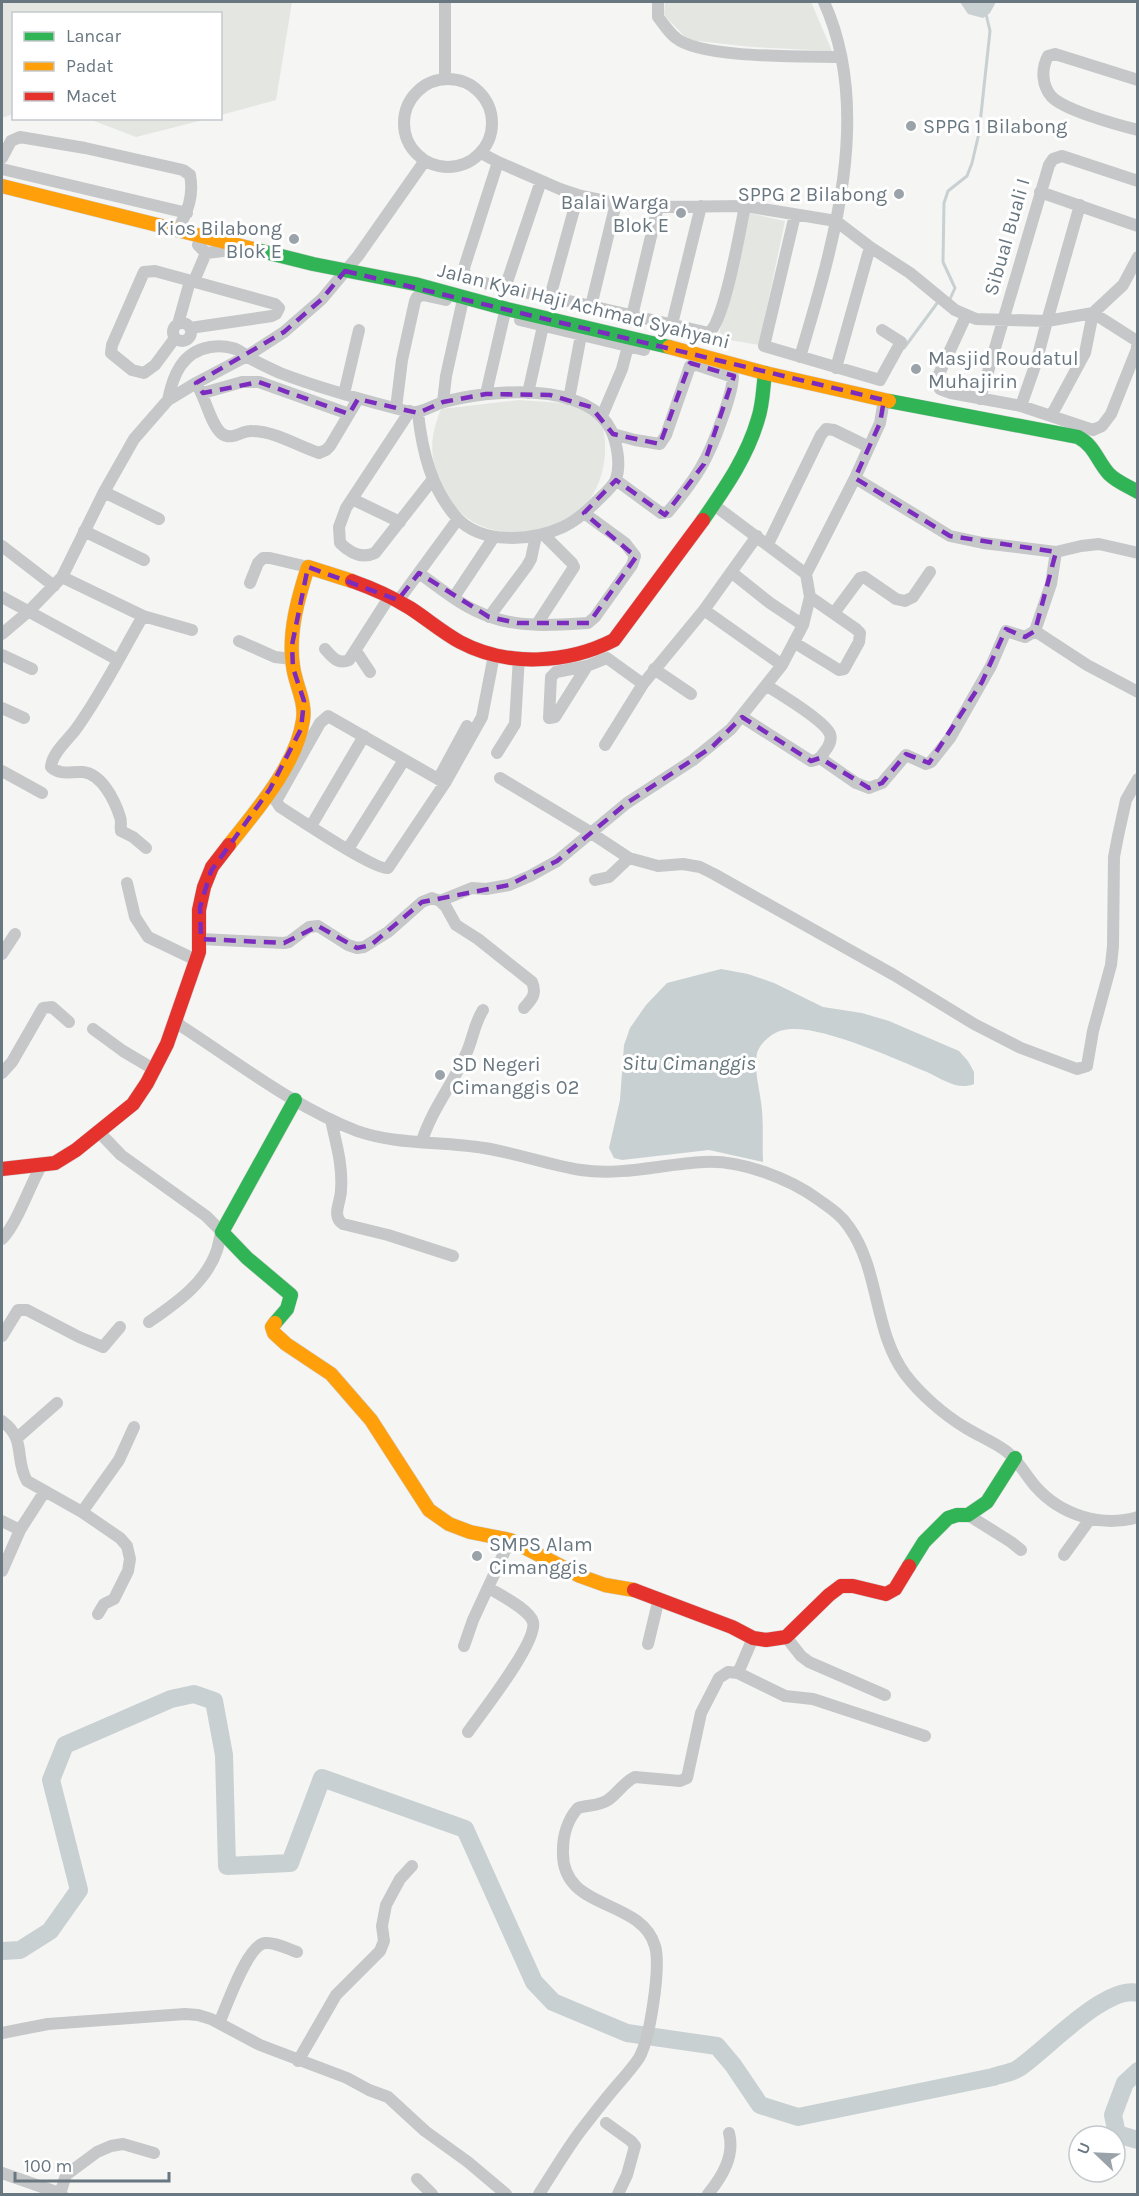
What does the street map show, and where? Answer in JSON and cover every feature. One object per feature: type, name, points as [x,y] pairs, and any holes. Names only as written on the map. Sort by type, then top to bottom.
[{"type":"street","points":[[445,2],[445,78]]},
{"type":"street","points":[[658,2],[658,17],[676,39],[699,49],[751,55],[841,57]]},
{"type":"street","points":[[800,357],[836,221],[846,151],[848,119],[841,57],[832,21],[824,2]]},
{"type":"street","points":[[1137,80],[1055,54],[1048,56],[1043,73],[1045,87],[1052,98],[1059,103],[1137,130]]},
{"type":"street","points":[[445,78],[462,80],[478,89],[488,103],[493,120],[490,137],[481,153],[469,162],[454,167],[439,167],[424,162],[412,151],[405,136],[403,120],[407,104],[416,91],[429,82],[445,78]]},
{"type":"street","points":[[2,158],[11,141],[20,137],[76,146],[183,170],[190,175],[191,200],[187,213],[178,228]]},
{"type":"street","points":[[481,153],[578,195],[616,203],[658,207],[745,206],[836,221],[910,273],[949,306],[966,316],[986,320],[1047,321],[1093,313],[1123,285],[1137,257]]},
{"type":"street","name":"Sibual Buali I","points":[[980,399],[1040,192],[1053,159],[1062,156],[1137,181]]},
{"type":"street","points":[[2,634],[29,611],[58,581],[134,439],[168,400],[199,388],[284,332],[322,299],[375,232],[424,162]]},
{"type":"street","points":[[498,162],[463,274],[468,278],[505,288],[709,333],[715,326],[723,302],[745,206]]},
{"type":"street","points":[[2,169],[187,213]]},
{"type":"street","points":[[505,288],[542,181]]},
{"type":"street","name":"Jalan Kyai Haji Achmad Syahyani","points":[[2,186],[345,271],[415,284],[507,309],[687,351],[765,373],[884,400],[1078,437],[1092,445],[1107,472],[1137,492]]},
{"type":"street","points":[[1040,192],[1137,226]]},
{"type":"street","points":[[550,297],[578,195]]},
{"type":"street","points":[[591,306],[616,203]]},
{"type":"street","points":[[1021,406],[1036,363],[1080,205]]},
{"type":"street","points":[[672,324],[701,206]]},
{"type":"street","points":[[632,316],[658,207]]},
{"type":"street","points":[[795,215],[764,346],[880,380],[902,342],[882,330]]},
{"type":"street","points":[[198,234],[200,240],[198,245],[206,253]]},
{"type":"street","points":[[206,253],[223,251],[221,240]]},
{"type":"street","points":[[836,368],[870,247]]},
{"type":"street","points":[[184,326],[272,316],[279,308],[275,304],[192,281],[155,271],[144,272],[112,345],[111,353],[114,358],[132,370],[144,373],[155,365],[178,340],[188,338],[184,326],[192,281],[206,253]]},
{"type":"street","points":[[396,408],[402,360],[417,297],[423,295],[644,350]]},
{"type":"street","points":[[443,402],[446,376],[462,304]]},
{"type":"street","points":[[966,316],[939,374],[940,389],[1021,406],[1093,430],[1102,426],[1112,414],[1137,349],[1137,341],[1093,313]]},
{"type":"street","points":[[1051,416],[1085,353],[1093,313]]},
{"type":"street","points":[[486,394],[504,315]]},
{"type":"street","points":[[528,393],[543,326]]},
{"type":"street","points":[[344,394],[359,330]]},
{"type":"street","points":[[569,399],[581,335]]},
{"type":"street","points":[[178,340],[186,358]]},
{"type":"street","points":[[602,416],[628,346]]},
{"type":"street","points":[[168,400],[180,363],[209,347],[231,347],[278,372],[358,399],[414,412],[443,402],[486,394],[528,393],[569,399],[591,407],[602,416],[613,434],[618,466],[616,480],[584,513],[564,527],[540,535],[509,538],[481,533],[458,519],[433,479],[414,412]]},
{"type":"street","points":[[613,434],[660,444],[690,366],[697,365],[733,377],[724,415],[704,464],[668,512],[661,513],[616,480]]},
{"type":"street","points":[[587,666],[555,717],[549,718],[551,677],[614,640],[737,471],[759,417],[765,373]]},
{"type":"street","points":[[199,388],[252,381],[349,414]]},
{"type":"street","points":[[199,388],[222,434],[229,437],[250,430],[269,434],[319,453],[330,446],[358,399]]},
{"type":"street","points":[[440,901],[461,891],[509,885],[557,861],[627,803],[712,747],[742,717],[767,686],[795,643],[803,625],[810,597],[806,574],[880,423],[884,400]]},
{"type":"street","points":[[414,412],[342,516],[338,534],[340,543],[354,553],[365,556],[375,552],[433,479]]},
{"type":"street","points":[[768,544],[826,429],[834,430],[869,447]]},
{"type":"street","points":[[855,478],[950,536],[983,543],[1056,552],[1099,544],[1137,553]]},
{"type":"street","points":[[104,492],[159,519]]},
{"type":"street","points":[[352,499],[400,522]]},
{"type":"street","points":[[714,505],[806,574]]},
{"type":"street","points":[[419,573],[489,617],[517,623],[537,624],[590,621],[632,565],[635,556],[632,550],[584,513]]},
{"type":"street","points":[[325,649],[338,662],[343,663],[349,660],[394,599],[419,573],[458,519]]},
{"type":"street","points":[[84,531],[144,560]]},
{"type":"street","points":[[489,617],[527,566],[540,535]]},
{"type":"street","points":[[537,624],[574,567],[573,563],[540,535]]},
{"type":"street","points":[[605,745],[643,684],[704,610],[758,536]]},
{"type":"street","points":[[454,597],[494,537]]},
{"type":"street","points":[[2,546],[58,581],[143,616],[192,630]]},
{"type":"street","points":[[742,717],[807,758],[817,759],[842,772],[856,783],[869,788],[882,783],[906,755],[923,763],[929,763],[950,738],[991,666],[1006,632],[1010,630],[1026,637],[1035,632],[1051,584],[1056,552]]},
{"type":"street","points":[[250,583],[258,563],[263,558],[308,567],[394,599],[458,641],[475,649],[494,655],[545,659],[587,666],[607,658],[643,684]]},
{"type":"street","points":[[2,1169],[55,1163],[99,1132],[133,1104],[155,1070],[176,1020],[177,1011],[196,960],[201,939],[200,907],[211,871],[270,789],[291,754],[301,729],[304,701],[292,659],[296,616],[308,567]]},
{"type":"street","points":[[731,572],[770,603],[803,625]]},
{"type":"street","points":[[834,613],[860,578],[864,577],[896,599],[909,601],[930,572]]},
{"type":"street","points":[[2,597],[118,660]]},
{"type":"street","points":[[795,643],[839,670],[844,669],[859,642],[860,633],[856,629],[810,597]]},
{"type":"street","points":[[704,610],[782,665]]},
{"type":"street","points":[[143,616],[88,712],[54,758],[51,767],[61,773],[93,774],[101,781],[120,815],[121,831],[134,837],[146,848]]},
{"type":"street","points":[[1035,632],[1087,665],[1137,692]]},
{"type":"street","points":[[238,641],[274,657],[292,659]]},
{"type":"street","points":[[356,651],[370,672]]},
{"type":"street","points":[[2,655],[32,669]]},
{"type":"street","points":[[441,784],[328,716],[323,719],[315,732],[276,801],[280,807],[348,849],[381,868],[388,868],[441,784],[473,716],[486,697],[494,655]]},
{"type":"street","points":[[497,753],[515,724],[519,657]]},
{"type":"street","points":[[654,669],[691,694]]},
{"type":"street","points":[[767,686],[801,708],[829,731],[830,745],[817,759]]},
{"type":"street","points":[[2,708],[24,718]]},
{"type":"street","points":[[311,826],[364,736]]},
{"type":"street","points":[[348,849],[404,760]]},
{"type":"street","points":[[2,771],[42,793]]},
{"type":"street","points":[[500,778],[629,858],[658,866],[683,864],[707,870],[885,969],[974,1024],[1039,1056],[1077,1069],[1087,1066],[1093,1032],[1111,965],[1114,857],[1126,800],[1137,779]]},
{"type":"street","points":[[595,880],[609,877],[629,858]]},
{"type":"street","points":[[127,883],[135,917],[148,937],[196,960]]},
{"type":"street","points":[[201,939],[284,943],[289,942],[309,927],[318,926],[348,945],[364,948],[388,933],[422,902],[432,898],[440,901],[446,907],[456,925],[478,939],[532,982],[535,989],[534,996],[524,1008]]},
{"type":"street","points":[[2,954],[15,934]]},
{"type":"street","points":[[2,1073],[12,1062],[43,1008],[52,1006],[69,1022]]},
{"type":"street","points":[[422,1141],[434,1110],[468,1052],[475,1027],[483,1010]]},
{"type":"street","points":[[176,1020],[181,1026],[295,1100],[331,1120],[360,1132],[381,1137],[486,1148],[597,1172],[692,1163],[723,1163],[771,1174],[796,1186],[836,1212],[850,1228],[873,1283],[885,1336],[905,1374],[941,1410],[1015,1458],[1037,1489],[1072,1512],[1090,1519],[1112,1522],[1137,1517]]},
{"type":"street","points":[[93,1029],[123,1051],[155,1070]]},
{"type":"street","points":[[149,1322],[194,1287],[213,1258],[222,1232],[295,1100]]},
{"type":"street","points":[[331,1120],[341,1177],[341,1193],[336,1216],[339,1221],[453,1256]]},
{"type":"street","points":[[99,1132],[121,1155],[206,1216],[247,1258],[291,1295],[287,1309],[272,1327],[274,1334],[331,1374],[370,1420],[429,1510],[449,1524],[470,1532],[510,1540],[580,1576],[605,1585],[629,1588],[659,1598],[732,1627],[753,1638],[765,1640],[786,1637],[829,1595],[841,1587],[853,1586],[886,1594],[895,1589],[919,1549],[948,1518],[968,1515],[1021,1550]]},
{"type":"street","points":[[2,1239],[15,1221],[41,1166]]},
{"type":"street","points":[[2,1336],[18,1310],[27,1310],[103,1347],[120,1327]]},
{"type":"street","points":[[17,1438],[57,1403]]},
{"type":"street","points":[[2,1421],[17,1438],[23,1474],[27,1481],[82,1512],[120,1538],[127,1546],[130,1554],[129,1566],[116,1596],[104,1604],[98,1614]]},
{"type":"street","points":[[82,1512],[119,1461],[135,1427]]},
{"type":"street","points":[[968,1515],[987,1502],[1015,1458]]},
{"type":"street","points":[[2,1572],[20,1530],[45,1491]]},
{"type":"street","points":[[1064,1555],[1090,1519]]},
{"type":"street","points":[[2,1521],[20,1530]]},
{"type":"street","points":[[464,1646],[473,1620],[510,1540]]},
{"type":"street","points":[[468,1732],[522,1654],[532,1635],[530,1616],[489,1588]]},
{"type":"street","points":[[648,1644],[659,1598]]},
{"type":"street","points":[[786,1637],[808,1662],[885,1695]]},
{"type":"street","points":[[738,1673],[753,1638]]},
{"type":"street","points":[[539,2194],[578,2135],[639,2058],[651,2016],[657,1959],[651,1936],[643,1926],[627,1914],[585,1895],[566,1869],[563,1840],[573,1814],[578,1808],[607,1800],[628,1780],[644,1777],[680,1781],[687,1778],[701,1713],[719,1678],[728,1672],[738,1673],[779,1694],[813,1699],[925,1736]]},
{"type":"street","points":[[298,2061],[336,1995],[380,1951],[384,1941],[382,1926],[386,1905],[400,1879],[411,1866]]},
{"type":"street","points":[[219,2024],[245,1965],[257,1946],[264,1943],[271,1944],[297,1952]]},
{"type":"street","points":[[2,2033],[48,2024],[198,2015],[260,2045],[337,2074],[388,2097],[425,2131],[468,2162],[499,2192]]},
{"type":"street","points":[[606,2123],[632,2141],[635,2146],[627,2175],[618,2194]]},
{"type":"street","points":[[708,2194],[720,2178],[729,2160],[731,2141],[729,2133]]},
{"type":"street","points":[[2,2173],[61,2194],[66,2175],[97,2152],[123,2144],[154,2153]]},
{"type":"street","points":[[417,2179],[432,2194]]},
{"type":"highlighted area","points":[[345,271],[884,400],[880,423],[855,478],[950,536],[1056,552],[1035,631],[1025,637],[1006,629],[982,682],[929,763],[906,754],[882,783],[869,788],[820,758],[811,761],[742,717],[712,747],[627,803],[557,861],[509,885],[422,902],[371,945],[357,948],[318,926],[284,943],[201,939],[200,907],[211,871],[270,789],[301,729],[304,701],[293,668],[292,645],[308,567],[398,600],[419,573],[489,617],[517,623],[589,623],[636,557],[584,513],[616,480],[665,515],[704,464],[734,376],[690,363],[660,444],[613,434],[591,407],[550,395],[486,394],[443,402],[418,413],[358,399],[349,414],[259,382],[203,393],[196,383],[284,332],[322,299]]},
{"type":"shaded area","points":[[2,2],[292,2],[276,100],[222,115],[222,12],[12,12],[12,114],[2,118]]},
{"type":"shaded area","points":[[665,2],[811,2],[832,51],[752,47],[688,40],[664,15]]},
{"type":"shaded area","points":[[92,120],[203,120],[136,137]]},
{"type":"shaded area","points":[[749,213],[785,221],[759,345],[718,338]]},
{"type":"shaded area","points":[[519,400],[577,404],[601,419],[605,446],[602,473],[597,486],[583,508],[566,520],[525,535],[479,525],[462,514],[449,498],[438,478],[432,449],[434,430],[441,409]]},
{"type":"water","points":[[960,2],[996,2],[990,13],[983,18],[968,14]]},
{"type":"water","name":"Situ Cimanggis","points":[[721,969],[748,974],[774,983],[823,1007],[862,1013],[889,1021],[959,1051],[974,1072],[974,1084],[962,1086],[950,1083],[835,1036],[798,1029],[784,1030],[777,1032],[761,1045],[756,1059],[761,1102],[763,1162],[709,1150],[622,1160],[614,1158],[609,1148],[620,1100],[624,1045],[630,1028],[646,1005],[667,983]]},
{"type":"waterway","points":[[950,299],[955,288],[943,262],[944,203],[948,191],[967,176],[979,133],[990,31],[986,14]]},
{"type":"waterway","points":[[904,348],[938,302]]},
{"type":"waterway","points":[[2,1951],[20,1950],[50,1931],[79,1890],[51,1780],[65,1745],[171,1699],[194,1694],[214,1701],[224,1755],[227,1866],[290,1863],[322,1778],[465,1829],[534,1982],[553,2002],[627,2033],[717,2046],[760,2105],[798,2117],[1010,2072],[1031,2059],[1093,2008],[1110,1998],[1125,1993],[1138,1993]]},
{"type":"waterway","points":[[1138,2071],[1125,2083],[1113,2115],[1117,2134],[1138,2140]]},
{"type":"traffic: fast","points":[[257,250],[313,264],[415,284],[507,309],[669,347]]},
{"type":"traffic: fast","points":[[703,520],[727,484],[748,446],[760,413],[765,373]]},
{"type":"traffic: fast","points":[[889,401],[1078,437],[1092,449],[1109,474],[1138,492]]},
{"type":"traffic: fast","points":[[275,1323],[287,1309],[291,1295],[247,1258],[222,1232],[295,1100]]},
{"type":"traffic: fast","points":[[909,1566],[924,1542],[948,1518],[968,1515],[987,1502],[1015,1458]]},
{"type":"traffic: slow","points":[[2,186],[257,250]]},
{"type":"traffic: slow","points":[[669,347],[765,373],[889,401]]},
{"type":"traffic: slow","points":[[229,845],[274,786],[293,753],[299,737],[304,713],[294,673],[292,641],[298,603],[308,567],[352,581]]},
{"type":"traffic: slow","points":[[275,1323],[272,1327],[274,1333],[286,1344],[331,1374],[371,1420],[429,1510],[449,1524],[470,1532],[510,1540],[580,1576],[605,1585],[634,1590]]},
{"type":"traffic: jam","points":[[352,581],[396,600],[453,638],[478,650],[517,659],[557,658],[577,654],[614,640],[703,520]]},
{"type":"traffic: jam","points":[[2,1169],[55,1163],[76,1150],[133,1104],[147,1083],[167,1044],[199,952],[199,910],[204,887],[212,867],[229,845]]},
{"type":"traffic: jam","points":[[634,1590],[732,1627],[753,1638],[766,1640],[786,1637],[841,1586],[853,1586],[886,1594],[895,1589],[909,1566]]},
{"type":"place","name":"SPPG 1 Bilabong","points":[[911,126]]},
{"type":"place","name":"SPPG 2 Bilabong","points":[[899,194]]},
{"type":"place","name":"Balai Warga Blok E","points":[[681,213]]},
{"type":"place","name":"Kios Bilabong Blok E","points":[[294,239]]},
{"type":"place","name":"Masjid Roudatul Muhajirin","points":[[916,369]]},
{"type":"place","name":"SD Negeri Cimanggis 02","points":[[440,1075]]},
{"type":"place","name":"SMPS Alam Cimanggis","points":[[477,1556]]}]
